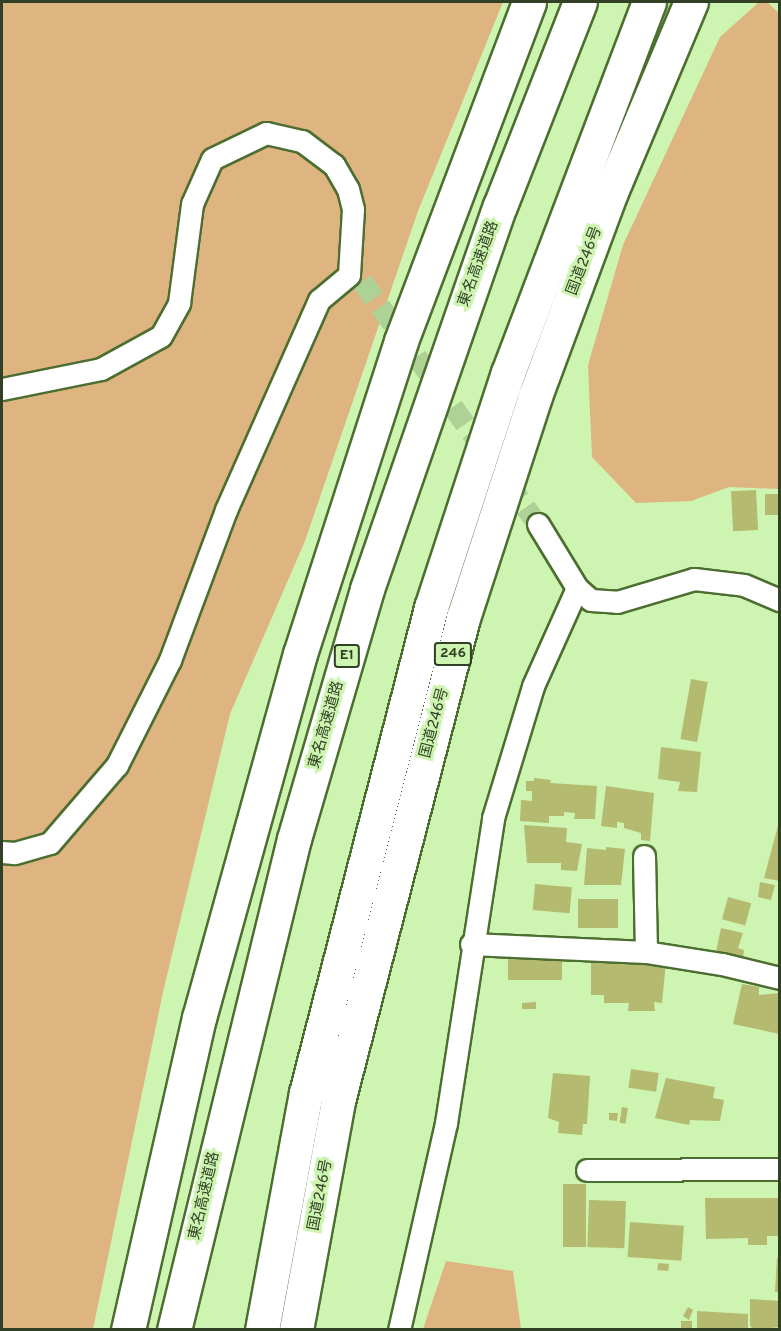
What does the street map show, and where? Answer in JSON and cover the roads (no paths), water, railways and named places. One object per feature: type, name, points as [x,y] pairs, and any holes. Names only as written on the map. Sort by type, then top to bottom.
[{"type":"highway","points":[[128,1329],[199,1018],[300,654],[401,341],[529,2]]},
{"type":"highway","name":"東名高速道路","points":[[174,1329],[294,839],[367,589],[500,206],[580,2]]},
{"type":"highway","name":"246","points":[[261,1329],[306,1093],[431,608],[508,373],[650,2]]},
{"type":"highway","name":"国道246号","points":[[296,1329],[338,1101],[463,618],[539,385],[611,192],[691,2]]},
{"type":"street","points":[[2,389],[101,369],[161,336],[179,303],[192,204],[212,159],[266,133],[302,141],[334,165],[353,209],[355,278],[319,300],[226,510],[171,660],[117,765],[50,843],[14,853],[2,852]]},
{"type":"street","points":[[538,524],[578,588],[591,600],[606,603],[694,579],[744,585],[780,600]]},
{"type":"street","points":[[399,1329],[446,1123],[466,1007],[471,944],[492,818],[533,686],[578,588]]},
{"type":"street","points":[[644,856],[646,952]]},
{"type":"street","points":[[471,944],[646,952],[722,964],[780,978]]},
{"type":"street","points":[[587,1170],[780,1169]]},
{"type":"tunnel","points":[[362,281],[538,524]]}]
